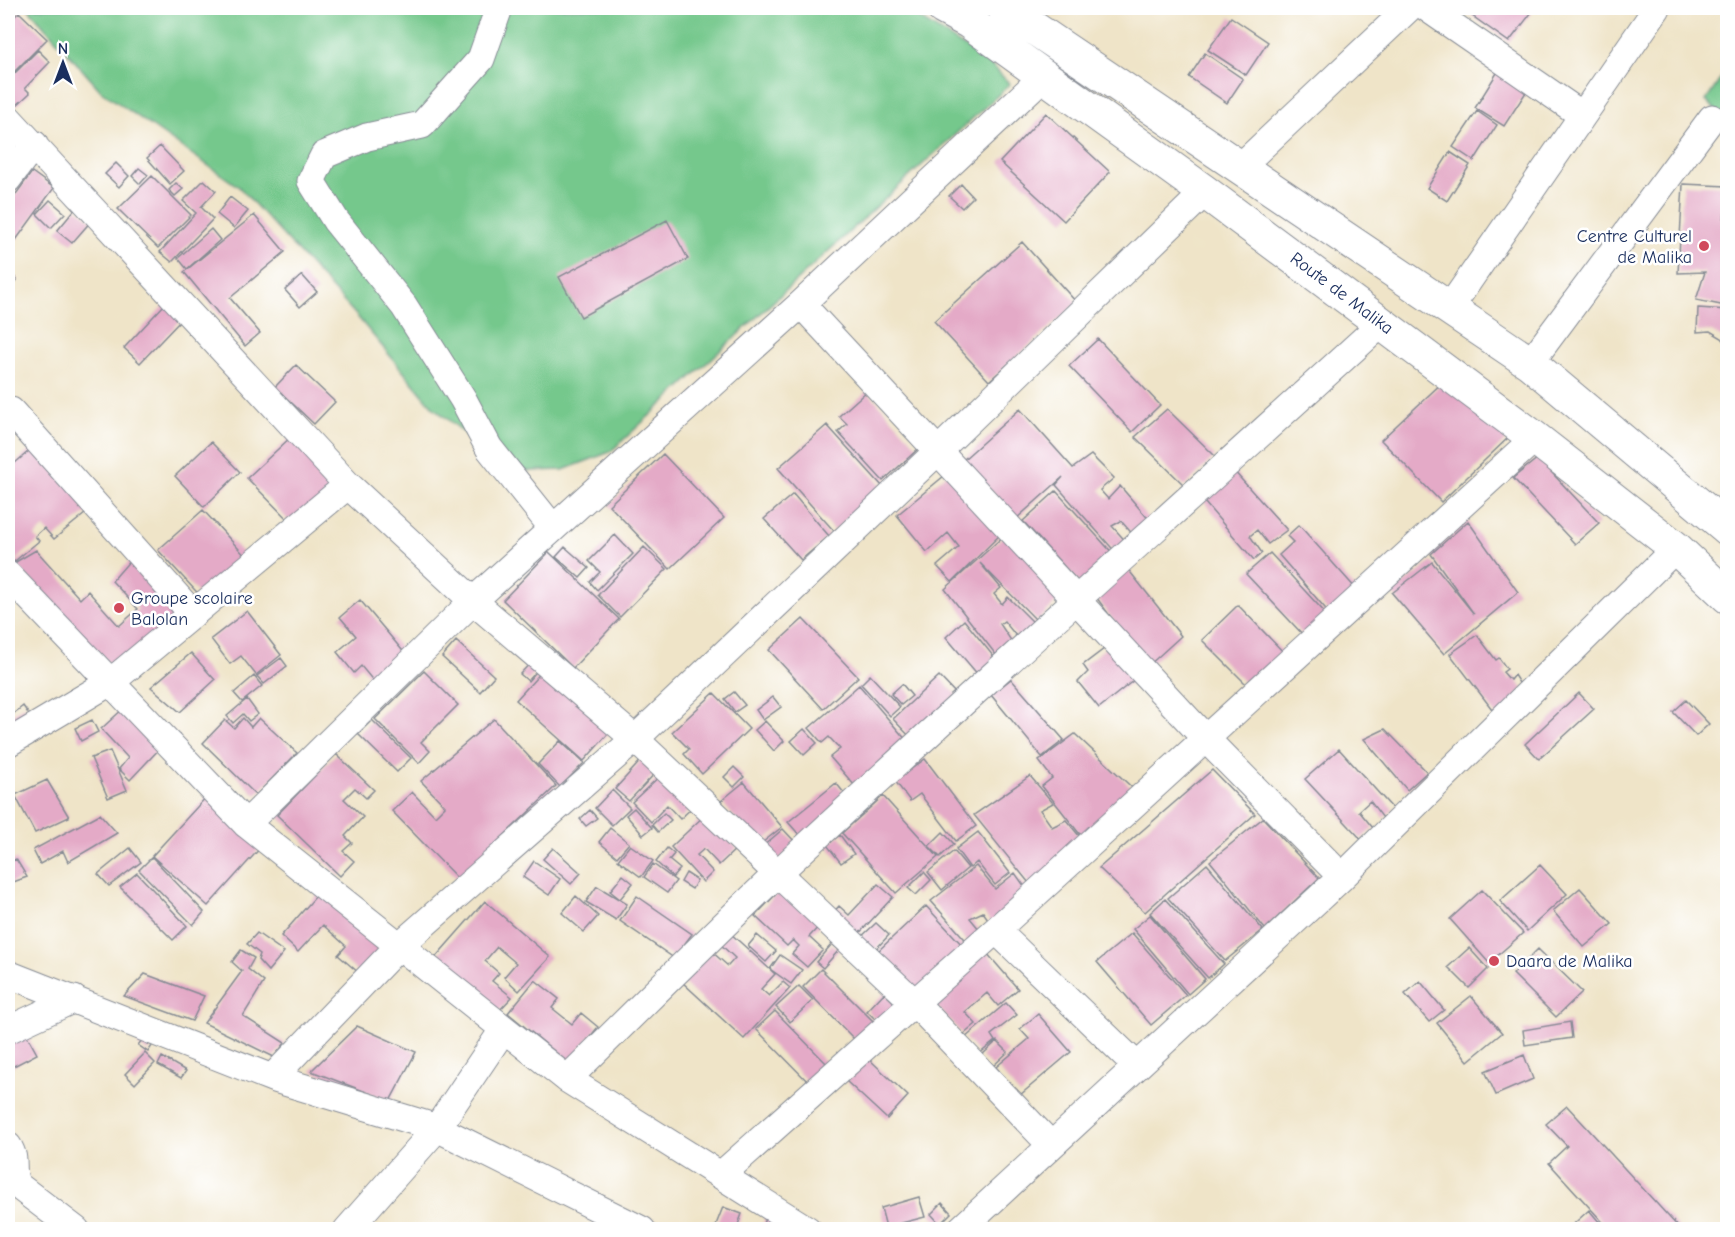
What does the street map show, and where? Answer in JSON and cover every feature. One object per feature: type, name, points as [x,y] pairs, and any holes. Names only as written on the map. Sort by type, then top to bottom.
[{"type":"main road","name":"Route de Malika","points":[[943,8],[969,22],[1382,323],[1676,548],[1728,597]]},
{"type":"main road","points":[[1004,8],[1530,363],[1728,529]]},
{"type":"street","points":[[500,8],[481,59],[422,124],[367,136],[324,155],[311,182],[336,221],[404,306],[463,399],[489,448],[552,527]]},
{"type":"street","points":[[1239,168],[1409,8]]},
{"type":"street","points":[[1427,8],[1581,115]]},
{"type":"street","points":[[1449,309],[1657,8]]},
{"type":"street","points":[[246,824],[473,601],[552,527],[801,304],[1044,76]]},
{"type":"street","points":[[8,118],[348,485],[473,601],[635,739],[778,873],[915,1003],[1051,1145]]},
{"type":"street","points":[[1530,363],[1712,118]]},
{"type":"street","points":[[8,179],[34,144]]},
{"type":"street","points":[[272,1078],[398,947],[635,739],[937,452],[1205,192]]},
{"type":"street","points":[[801,304],[1205,738],[1341,877]]},
{"type":"street","points":[[567,1079],[778,873],[1075,600],[1141,544],[1382,323]]},
{"type":"street","points":[[11,411],[193,614]]},
{"type":"street","points":[[721,1175],[996,930],[1535,438]]},
{"type":"street","points":[[8,743],[112,681],[348,485]]},
{"type":"street","points":[[960,1230],[1341,877],[1676,548]]},
{"type":"street","points":[[8,575],[112,681],[246,824],[502,1030],[567,1079],[808,1230]]},
{"type":"street","points":[[996,930],[1137,1066]]},
{"type":"street","points":[[8,974],[272,1078],[437,1128],[642,1230]]},
{"type":"street","points":[[8,1030],[74,999]]},
{"type":"street","points":[[347,1230],[437,1128],[502,1030]]},
{"type":"street","points":[[8,1146],[14,1156],[13,1177],[17,1185],[76,1230]]},
{"type":"green space","points":[[28,8],[903,8],[987,61],[1010,84],[610,452],[563,470],[527,471],[494,457],[433,407],[356,315],[239,187],[101,91]]},
{"type":"green space","points":[[1727,69],[1727,119],[1706,101]]},
{"type":"building","points":[[1461,8],[1535,8],[1509,42]]},
{"type":"building","points":[[19,12],[47,39],[8,78],[8,23]]},
{"type":"building","points":[[1231,17],[1268,42],[1246,75],[1208,50]]},
{"type":"building","points":[[38,50],[50,62],[25,88],[30,93],[16,106],[8,97],[8,80]]},
{"type":"building","points":[[1205,53],[1243,79],[1227,103],[1189,77]]},
{"type":"building","points":[[1500,68],[1530,86],[1504,126],[1475,108]]},
{"type":"building","points":[[1477,111],[1497,125],[1474,161],[1453,147]]},
{"type":"building","points":[[1046,113],[1110,172],[1064,221],[1000,162]]},
{"type":"building","points":[[8,139],[23,150],[8,165]]},
{"type":"building","points":[[160,146],[184,171],[170,184],[147,158]]},
{"type":"building","points":[[1450,152],[1470,165],[1447,201],[1427,188]]},
{"type":"building","points":[[116,163],[129,176],[119,187],[105,174]]},
{"type":"building","points":[[139,168],[148,175],[140,184],[132,176]]},
{"type":"building","points":[[32,172],[54,188],[8,251],[8,205]]},
{"type":"building","points":[[152,176],[191,215],[158,248],[118,209]]},
{"type":"building","points":[[204,180],[216,191],[201,207],[213,219],[172,262],[160,252],[196,213],[183,201]]},
{"type":"building","points":[[176,183],[183,189],[175,196],[169,190]]},
{"type":"building","points":[[961,184],[973,197],[962,208],[949,196]]},
{"type":"building","name":"Centre Culturel de Malika","points":[[1683,184],[1727,186],[1724,221],[1728,221],[1726,306],[1696,300],[1705,272],[1678,273]]},
{"type":"building","points":[[230,197],[248,211],[234,228],[217,214]]},
{"type":"building","points":[[50,200],[65,213],[51,228],[37,214]]},
{"type":"building","points":[[76,208],[92,220],[72,243],[57,231]]},
{"type":"building","points":[[254,215],[285,252],[230,298],[260,333],[245,346],[184,272]]},
{"type":"building","points":[[667,220],[688,259],[581,317],[559,277]]},
{"type":"building","points":[[211,229],[220,240],[187,269],[178,258]]},
{"type":"building","points":[[1022,242],[1077,303],[989,381],[934,321]]},
{"type":"building","points":[[8,268],[17,280],[8,287]]},
{"type":"building","points":[[302,275],[317,292],[300,307],[285,290]]},
{"type":"building","points":[[165,304],[182,319],[140,363],[124,348]]},
{"type":"building","points":[[1698,308],[1728,310],[1728,345],[1722,338],[1710,331],[1697,332]]},
{"type":"building","points":[[1098,339],[1160,405],[1132,432],[1069,366]]},
{"type":"building","points":[[296,365],[335,402],[314,424],[275,387]]},
{"type":"building","points":[[1445,380],[1510,436],[1441,502],[1381,440]]},
{"type":"building","points":[[867,391],[919,448],[883,481],[838,432],[847,424],[839,416]]},
{"type":"building","points":[[1020,409],[1073,468],[1091,455],[1114,478],[1100,490],[1108,499],[1120,486],[1151,522],[1136,538],[1121,521],[1112,526],[1129,545],[1118,555],[1056,485],[1063,477],[1016,519],[963,460]]},
{"type":"building","points":[[1167,409],[1215,456],[1185,486],[1135,437]]},
{"type":"building","points":[[827,425],[883,487],[834,531],[778,468]]},
{"type":"building","points":[[293,435],[340,485],[295,527],[247,478]]},
{"type":"building","points":[[211,442],[240,472],[204,507],[175,476]]},
{"type":"building","points":[[36,445],[91,509],[54,539],[44,528],[35,536],[39,541],[10,565],[8,562],[8,490],[10,488],[8,469]]},
{"type":"building","points":[[663,454],[724,518],[670,569],[609,505]]},
{"type":"building","points":[[1538,458],[1599,523],[1575,544],[1513,478]]},
{"type":"building","points":[[1232,469],[1287,530],[1268,544],[1257,530],[1250,536],[1262,553],[1254,560],[1199,496]]},
{"type":"building","points":[[950,471],[1003,532],[952,582],[937,566],[959,547],[948,533],[927,552],[897,515]]},
{"type":"building","points":[[1056,491],[1116,557],[1083,587],[1023,521]]},
{"type":"building","points":[[793,494],[829,536],[801,560],[764,519]]},
{"type":"building","points":[[203,510],[249,560],[205,601],[158,550]]},
{"type":"building","points":[[1468,521],[1518,592],[1444,654],[1392,593],[1432,562],[1474,614],[1431,554]]},
{"type":"building","points":[[1299,525],[1357,590],[1331,615],[1279,555],[1293,542],[1287,536]]},
{"type":"building","points":[[1007,533],[1066,593],[1037,621],[980,563],[1001,588],[994,594],[1002,604],[1008,597],[1035,624],[1021,642],[1004,621],[1000,624],[1016,648],[1000,660],[945,589]]},
{"type":"building","points":[[615,535],[633,554],[597,590],[590,582],[600,572],[589,561]]},
{"type":"building","points":[[565,547],[589,568],[580,578],[556,557]]},
{"type":"building","points":[[644,547],[667,569],[620,617],[598,595]]},
{"type":"building","points":[[36,550],[80,599],[88,591],[119,626],[138,609],[112,581],[132,558],[182,612],[113,668],[14,563]]},
{"type":"building","points":[[549,552],[619,619],[573,668],[503,600]]},
{"type":"building","points":[[1270,553],[1329,617],[1306,638],[1246,574]]},
{"type":"building","points":[[1127,568],[1181,636],[1147,667],[1094,594]]},
{"type":"building","points":[[360,600],[407,656],[375,683],[361,666],[354,673],[337,652],[356,636],[340,617]]},
{"type":"building","points":[[1238,605],[1288,657],[1253,691],[1202,640]]},
{"type":"building","points":[[247,611],[281,655],[256,675],[241,656],[230,664],[211,639]]},
{"type":"building","points":[[803,619],[858,677],[823,709],[769,650]]},
{"type":"building","points":[[964,620],[998,662],[979,676],[946,637]]},
{"type":"building","points":[[1477,635],[1496,660],[1499,658],[1507,669],[1503,672],[1510,680],[1514,675],[1523,689],[1498,717],[1450,654]]},
{"type":"building","points":[[456,641],[494,676],[480,692],[442,657]]},
{"type":"building","points":[[1108,646],[1139,676],[1099,708],[1078,682],[1088,672],[1083,665]]},
{"type":"building","points":[[191,653],[215,680],[180,712],[151,687]]},
{"type":"building","points":[[536,657],[543,664],[528,681],[520,674]]},
{"type":"building","points":[[281,658],[287,666],[264,684],[257,676]]},
{"type":"building","points":[[547,666],[615,726],[584,761],[516,700]]},
{"type":"building","points":[[424,671],[458,705],[421,742],[430,751],[419,763],[375,719]]},
{"type":"building","points":[[870,675],[900,707],[890,716],[861,684]]},
{"type":"building","points":[[254,676],[262,686],[242,702],[234,693]]},
{"type":"building","points":[[939,676],[957,695],[911,738],[893,719]]},
{"type":"building","points":[[1011,679],[1064,740],[1042,757],[991,695]]},
{"type":"building","points":[[902,684],[912,696],[901,705],[891,694]]},
{"type":"building","points":[[859,685],[907,741],[855,786],[830,757],[840,749],[829,737],[822,743],[809,728]]},
{"type":"building","points":[[734,692],[745,705],[735,712],[725,699]]},
{"type":"building","points":[[714,693],[749,729],[702,774],[684,754],[689,749],[672,732]]},
{"type":"building","points":[[1579,693],[1594,709],[1539,759],[1525,744]]},
{"type":"building","points":[[773,697],[781,707],[763,720],[756,710]]},
{"type":"building","points":[[247,699],[258,714],[249,721],[243,714],[233,723],[227,716]]},
{"type":"building","points":[[1686,700],[1709,724],[1696,736],[1673,712]]},
{"type":"building","points":[[23,706],[35,723],[8,738],[8,718]]},
{"type":"building","points":[[125,707],[164,744],[130,780],[119,769],[128,758],[101,729]]},
{"type":"building","points":[[243,718],[251,727],[259,718],[297,753],[256,795],[203,743],[225,720],[234,728]]},
{"type":"building","points":[[494,719],[556,786],[458,879],[392,811],[412,792],[435,816],[445,806],[421,781]]},
{"type":"building","points":[[92,720],[98,732],[81,741],[75,728]]},
{"type":"building","points":[[372,720],[411,758],[397,772],[358,734]]},
{"type":"building","points":[[765,721],[784,741],[774,751],[755,730]]},
{"type":"building","points":[[804,729],[817,743],[804,755],[791,741]]},
{"type":"building","points":[[1385,729],[1427,772],[1407,790],[1364,739]]},
{"type":"building","points":[[1075,734],[1141,796],[1086,842],[1042,786],[1052,778],[1039,761]]},
{"type":"building","points":[[560,741],[584,763],[560,787],[538,764]]},
{"type":"building","points":[[1339,749],[1393,809],[1383,818],[1370,801],[1359,811],[1373,828],[1361,839],[1305,779]]},
{"type":"building","points":[[110,751],[127,790],[108,798],[91,758]]},
{"type":"building","points":[[336,754],[374,790],[366,798],[355,788],[344,799],[363,817],[345,836],[352,843],[343,851],[354,861],[340,876],[277,815]]},
{"type":"building","points":[[645,756],[659,769],[629,801],[615,789]]},
{"type":"building","points":[[925,759],[976,826],[956,841],[920,794],[910,801],[895,781]]},
{"type":"building","points":[[734,767],[744,777],[734,787],[724,777]]},
{"type":"building","points":[[1212,770],[1255,814],[1145,912],[1099,868]]},
{"type":"building","points":[[663,773],[695,805],[680,819],[667,805],[651,822],[632,802]]},
{"type":"building","points":[[1030,776],[1053,803],[1040,810],[1052,827],[1066,820],[1085,843],[1033,888],[974,815]]},
{"type":"building","points":[[47,780],[69,817],[35,833],[15,795]]},
{"type":"building","points":[[744,782],[782,827],[758,846],[721,801]]},
{"type":"building","points":[[836,783],[849,799],[802,838],[788,822]]},
{"type":"building","points":[[612,790],[630,808],[612,825],[595,808]]},
{"type":"building","points":[[208,795],[263,845],[208,906],[152,856]]},
{"type":"building","points":[[883,796],[938,857],[896,893],[842,833]]},
{"type":"building","points":[[634,808],[652,828],[643,835],[626,815]]},
{"type":"building","points":[[590,810],[597,818],[586,826],[580,819]]},
{"type":"building","points":[[664,813],[671,820],[658,832],[652,825]]},
{"type":"building","points":[[100,814],[117,833],[68,862],[63,851],[40,864],[33,850]]},
{"type":"building","points":[[706,814],[737,848],[719,865],[704,849],[697,855],[713,872],[703,882],[671,847]]},
{"type":"building","points":[[1263,818],[1319,878],[1265,929],[1210,861]]},
{"type":"building","points":[[610,828],[629,843],[617,857],[599,842]]},
{"type":"building","points":[[783,829],[797,844],[776,862],[762,847]]},
{"type":"building","points":[[943,832],[954,844],[940,857],[929,846]]},
{"type":"building","points":[[978,832],[1010,873],[995,885],[977,862],[970,868],[956,849]]},
{"type":"building","points":[[840,835],[854,854],[841,863],[827,845]]},
{"type":"building","points":[[630,845],[653,861],[641,877],[618,860]]},
{"type":"building","points":[[130,848],[141,862],[109,886],[98,874]]},
{"type":"building","points":[[553,848],[581,873],[571,884],[543,859]]},
{"type":"building","points":[[667,848],[674,854],[669,860],[680,869],[673,877],[656,862]]},
{"type":"building","points":[[954,851],[968,868],[942,890],[928,872]]},
{"type":"building","points":[[152,857],[204,912],[193,925],[139,870]]},
{"type":"building","points":[[16,859],[27,877],[8,884],[8,863]]},
{"type":"building","points":[[534,861],[560,879],[549,895],[523,877]]},
{"type":"building","points":[[653,864],[676,881],[667,893],[644,877]]},
{"type":"building","points":[[1207,864],[1263,930],[1225,961],[1168,898]]},
{"type":"building","points":[[1540,865],[1567,894],[1527,931],[1500,901]]},
{"type":"building","points":[[976,866],[995,889],[1015,873],[1030,894],[993,926],[983,912],[970,918],[984,935],[971,946],[931,901]]},
{"type":"building","points":[[924,872],[931,880],[916,895],[908,888]]},
{"type":"building","points":[[137,873],[187,926],[173,940],[120,887]]},
{"type":"building","points":[[686,873],[697,880],[692,889],[681,882]]},
{"type":"building","points":[[623,875],[633,883],[620,899],[610,891]]},
{"type":"building","points":[[878,884],[893,897],[854,939],[830,916],[839,906],[849,915]]},
{"type":"building","points":[[597,886],[627,904],[616,920],[586,902]]},
{"type":"building","points":[[784,886],[823,922],[809,937],[823,950],[807,967],[792,954],[799,946],[793,940],[787,946],[755,916]]},
{"type":"building","points":[[323,888],[383,946],[359,973],[338,955],[346,946],[323,925],[298,952],[281,936]]},
{"type":"building","points":[[1580,888],[1612,924],[1584,947],[1553,911]]},
{"type":"building","points":[[1482,890],[1523,933],[1489,963],[1450,919]]},
{"type":"building","points":[[576,896],[598,916],[584,932],[562,913]]},
{"type":"building","points":[[637,896],[692,934],[674,958],[620,921]]},
{"type":"building","points":[[1165,899],[1224,964],[1208,978],[1150,913]]},
{"type":"building","points":[[485,901],[550,957],[519,991],[504,977],[516,963],[497,947],[485,961],[499,973],[492,981],[512,997],[497,1013],[434,959]]},
{"type":"building","points":[[926,906],[964,947],[915,993],[877,952]]},
{"type":"building","points":[[1150,915],[1205,979],[1188,994],[1133,929]]},
{"type":"building","points":[[876,923],[889,935],[873,952],[859,939]]},
{"type":"building","points":[[729,932],[775,974],[761,989],[769,996],[783,982],[790,988],[744,1039],[682,982],[711,951],[728,966],[735,958],[719,943]]},
{"type":"building","points":[[257,933],[284,952],[268,971],[258,960],[260,954],[247,944]]},
{"type":"building","points":[[1132,933],[1186,995],[1151,1025],[1097,962]]},
{"type":"building","points":[[757,935],[776,951],[766,962],[748,946]]},
{"type":"building","points":[[832,944],[839,950],[823,968],[816,962]]},
{"type":"building","points":[[1469,948],[1488,969],[1469,988],[1448,967]]},
{"type":"building","points":[[1538,949],[1582,992],[1556,1017],[1513,974]]},
{"type":"building","points":[[241,950],[254,958],[248,969],[264,982],[243,1016],[285,1043],[274,1057],[204,1023],[242,971],[232,962]]},
{"type":"building","points":[[986,952],[1018,989],[998,1006],[987,993],[965,1012],[976,1024],[963,1035],[931,1000]]},
{"type":"building","points":[[780,955],[802,970],[791,984],[770,969]]},
{"type":"building","points":[[821,969],[880,1028],[861,1046],[803,987]]},
{"type":"building","points":[[145,974],[204,996],[192,1021],[124,996]]},
{"type":"building","points":[[535,980],[559,999],[552,1008],[572,1024],[581,1013],[598,1027],[569,1063],[508,1013]]},
{"type":"building","points":[[1420,981],[1444,1010],[1429,1022],[1405,994]]},
{"type":"building","points":[[799,986],[813,1000],[790,1022],[776,1007]]},
{"type":"building","points":[[884,993],[901,1009],[883,1027],[867,1011]]},
{"type":"building","points":[[1471,996],[1502,1033],[1468,1061],[1437,1023]]},
{"type":"building","points":[[1006,1003],[1017,1015],[991,1035],[995,1041],[979,1054],[965,1038]]},
{"type":"building","points":[[775,1011],[830,1067],[812,1086],[756,1029]]},
{"type":"building","points":[[1038,1014],[1071,1052],[1020,1095],[996,1067],[1029,1039],[1020,1029]]},
{"type":"building","points":[[1570,1022],[1572,1038],[1525,1045],[1523,1030]]},
{"type":"building","points":[[357,1026],[416,1052],[390,1101],[311,1071]]},
{"type":"building","points":[[25,1032],[37,1054],[10,1068],[8,1040]]},
{"type":"building","points":[[143,1039],[152,1046],[148,1052],[138,1045]]},
{"type":"building","points":[[997,1041],[1008,1052],[992,1067],[981,1056]]},
{"type":"building","points":[[145,1053],[155,1063],[135,1084],[125,1074]]},
{"type":"building","points":[[1524,1055],[1533,1079],[1496,1095],[1485,1071]]},
{"type":"building","points":[[162,1057],[186,1071],[181,1078],[158,1065]]},
{"type":"building","points":[[868,1058],[908,1096],[887,1119],[846,1081]]},
{"type":"building","points":[[1567,1106],[1681,1230],[1610,1230],[1549,1163],[1567,1146],[1546,1124]]},
{"type":"building","points":[[919,1197],[925,1217],[886,1227],[881,1208]]},
{"type":"building","points":[[942,1203],[951,1213],[940,1224],[931,1214]]},
{"type":"building","points":[[723,1207],[742,1214],[736,1230],[714,1230]]},
{"type":"building","points":[[1589,1210],[1606,1230],[1567,1230]]},
{"type":"building","points":[[767,1213],[785,1220],[781,1230],[761,1229]]},
{"type":"place","name":"Centre Culturel de Malika","points":[[1704,246]]},
{"type":"place","name":"Groupe scolaire Balolan","points":[[119,608]]},
{"type":"place","name":"Daara de Malika","points":[[1494,961]]}]
